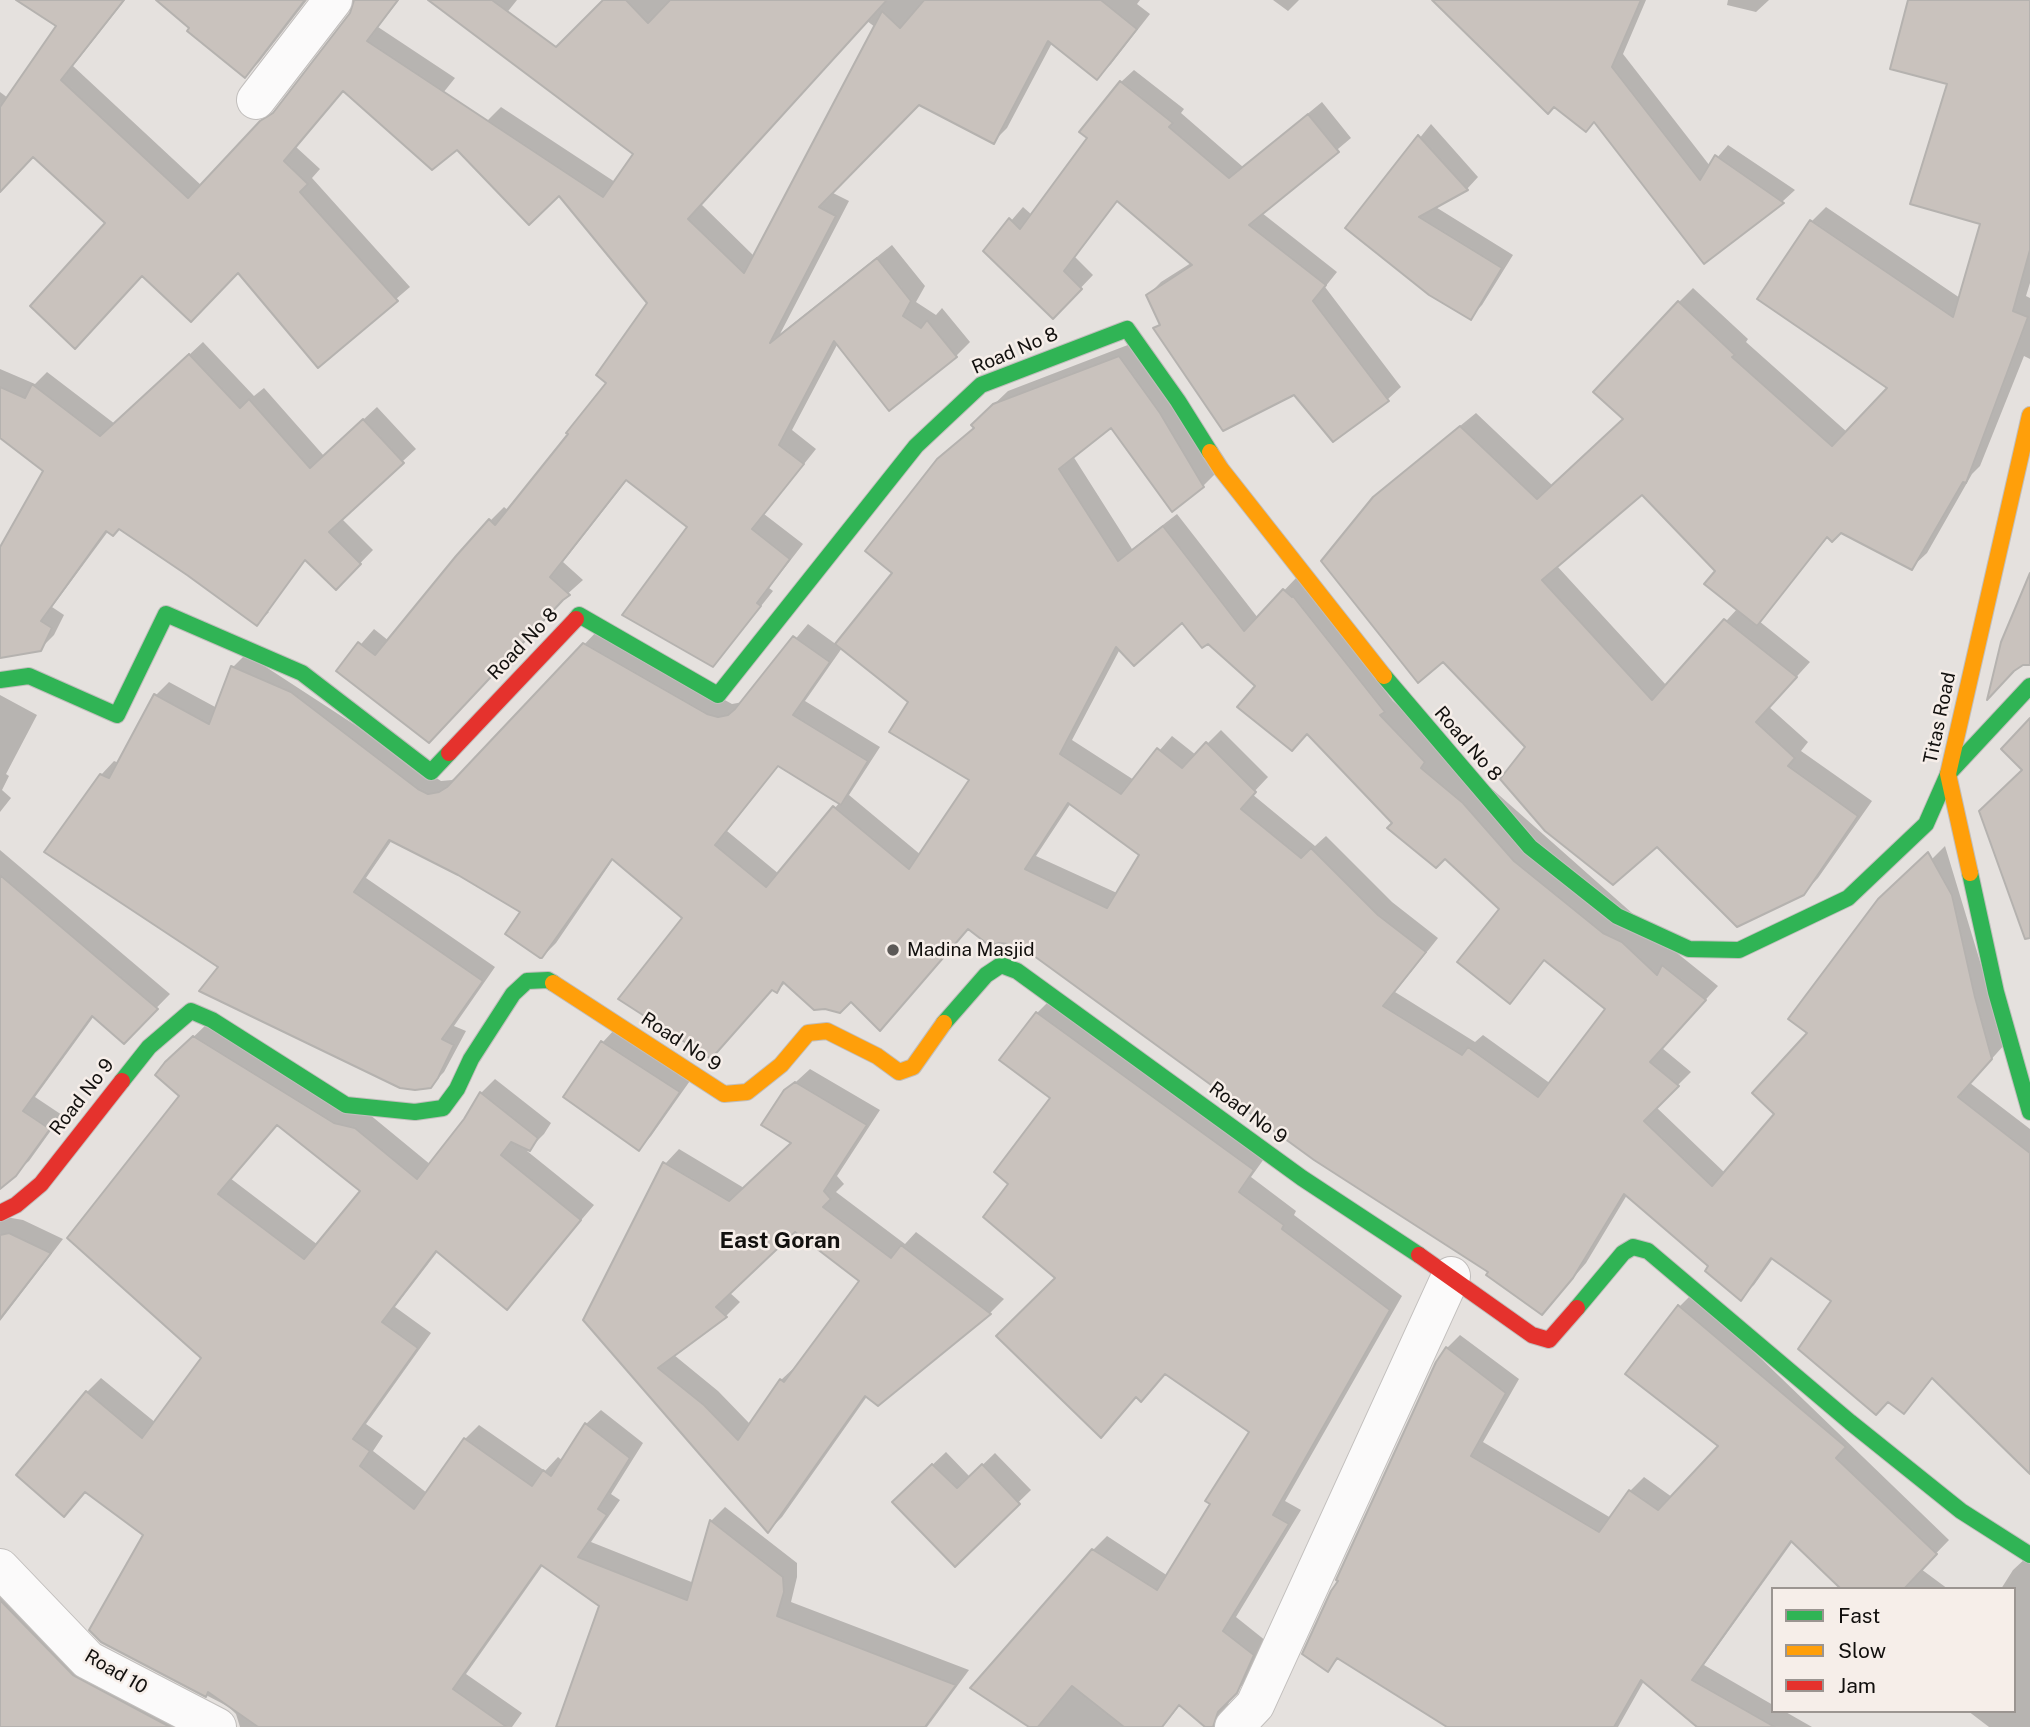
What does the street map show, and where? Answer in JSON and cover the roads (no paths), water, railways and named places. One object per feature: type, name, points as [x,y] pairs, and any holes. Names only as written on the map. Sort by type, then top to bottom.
[{"type":"street","points":[[256,100],[333,0]]},
{"type":"street","name":"Road No 8","points":[[0,680],[29,676],[117,715],[166,614],[302,673],[431,772],[579,615],[718,695],[916,446],[981,384],[1127,329],[1221,468],[1408,706],[1530,847],[1617,916],[1689,949],[1739,950],[1848,898],[1926,824],[1948,774]]},
{"type":"street","name":"Titas Road","points":[[2030,415],[1948,774],[1996,992],[2030,1112]]},
{"type":"street","points":[[1948,774],[2030,686]]},
{"type":"street","name":"Road No 9","points":[[0,1213],[16,1205],[41,1184],[149,1048],[191,1011],[212,1020],[346,1105],[415,1112],[443,1108],[513,994],[527,981],[548,980],[724,1094],[747,1092],[781,1065],[808,1032],[827,1031],[877,1056],[899,1072],[913,1068],[944,1023],[986,975],[1001,965],[1017,971],[1302,1178],[1451,1276],[1532,1335],[1549,1340],[1623,1253],[1633,1247],[1648,1251],[1850,1422],[1961,1511],[2030,1555]]},
{"type":"street","points":[[1234,1727],[1255,1705],[1451,1276]]},
{"type":"street","name":"Road 10","points":[[0,1568],[88,1660],[217,1727]]},
{"type":"place","name":"Madina Masjid","points":[[893,950]]},
{"type":"district","name":"East Goran","points":[[780,1241]]}]
